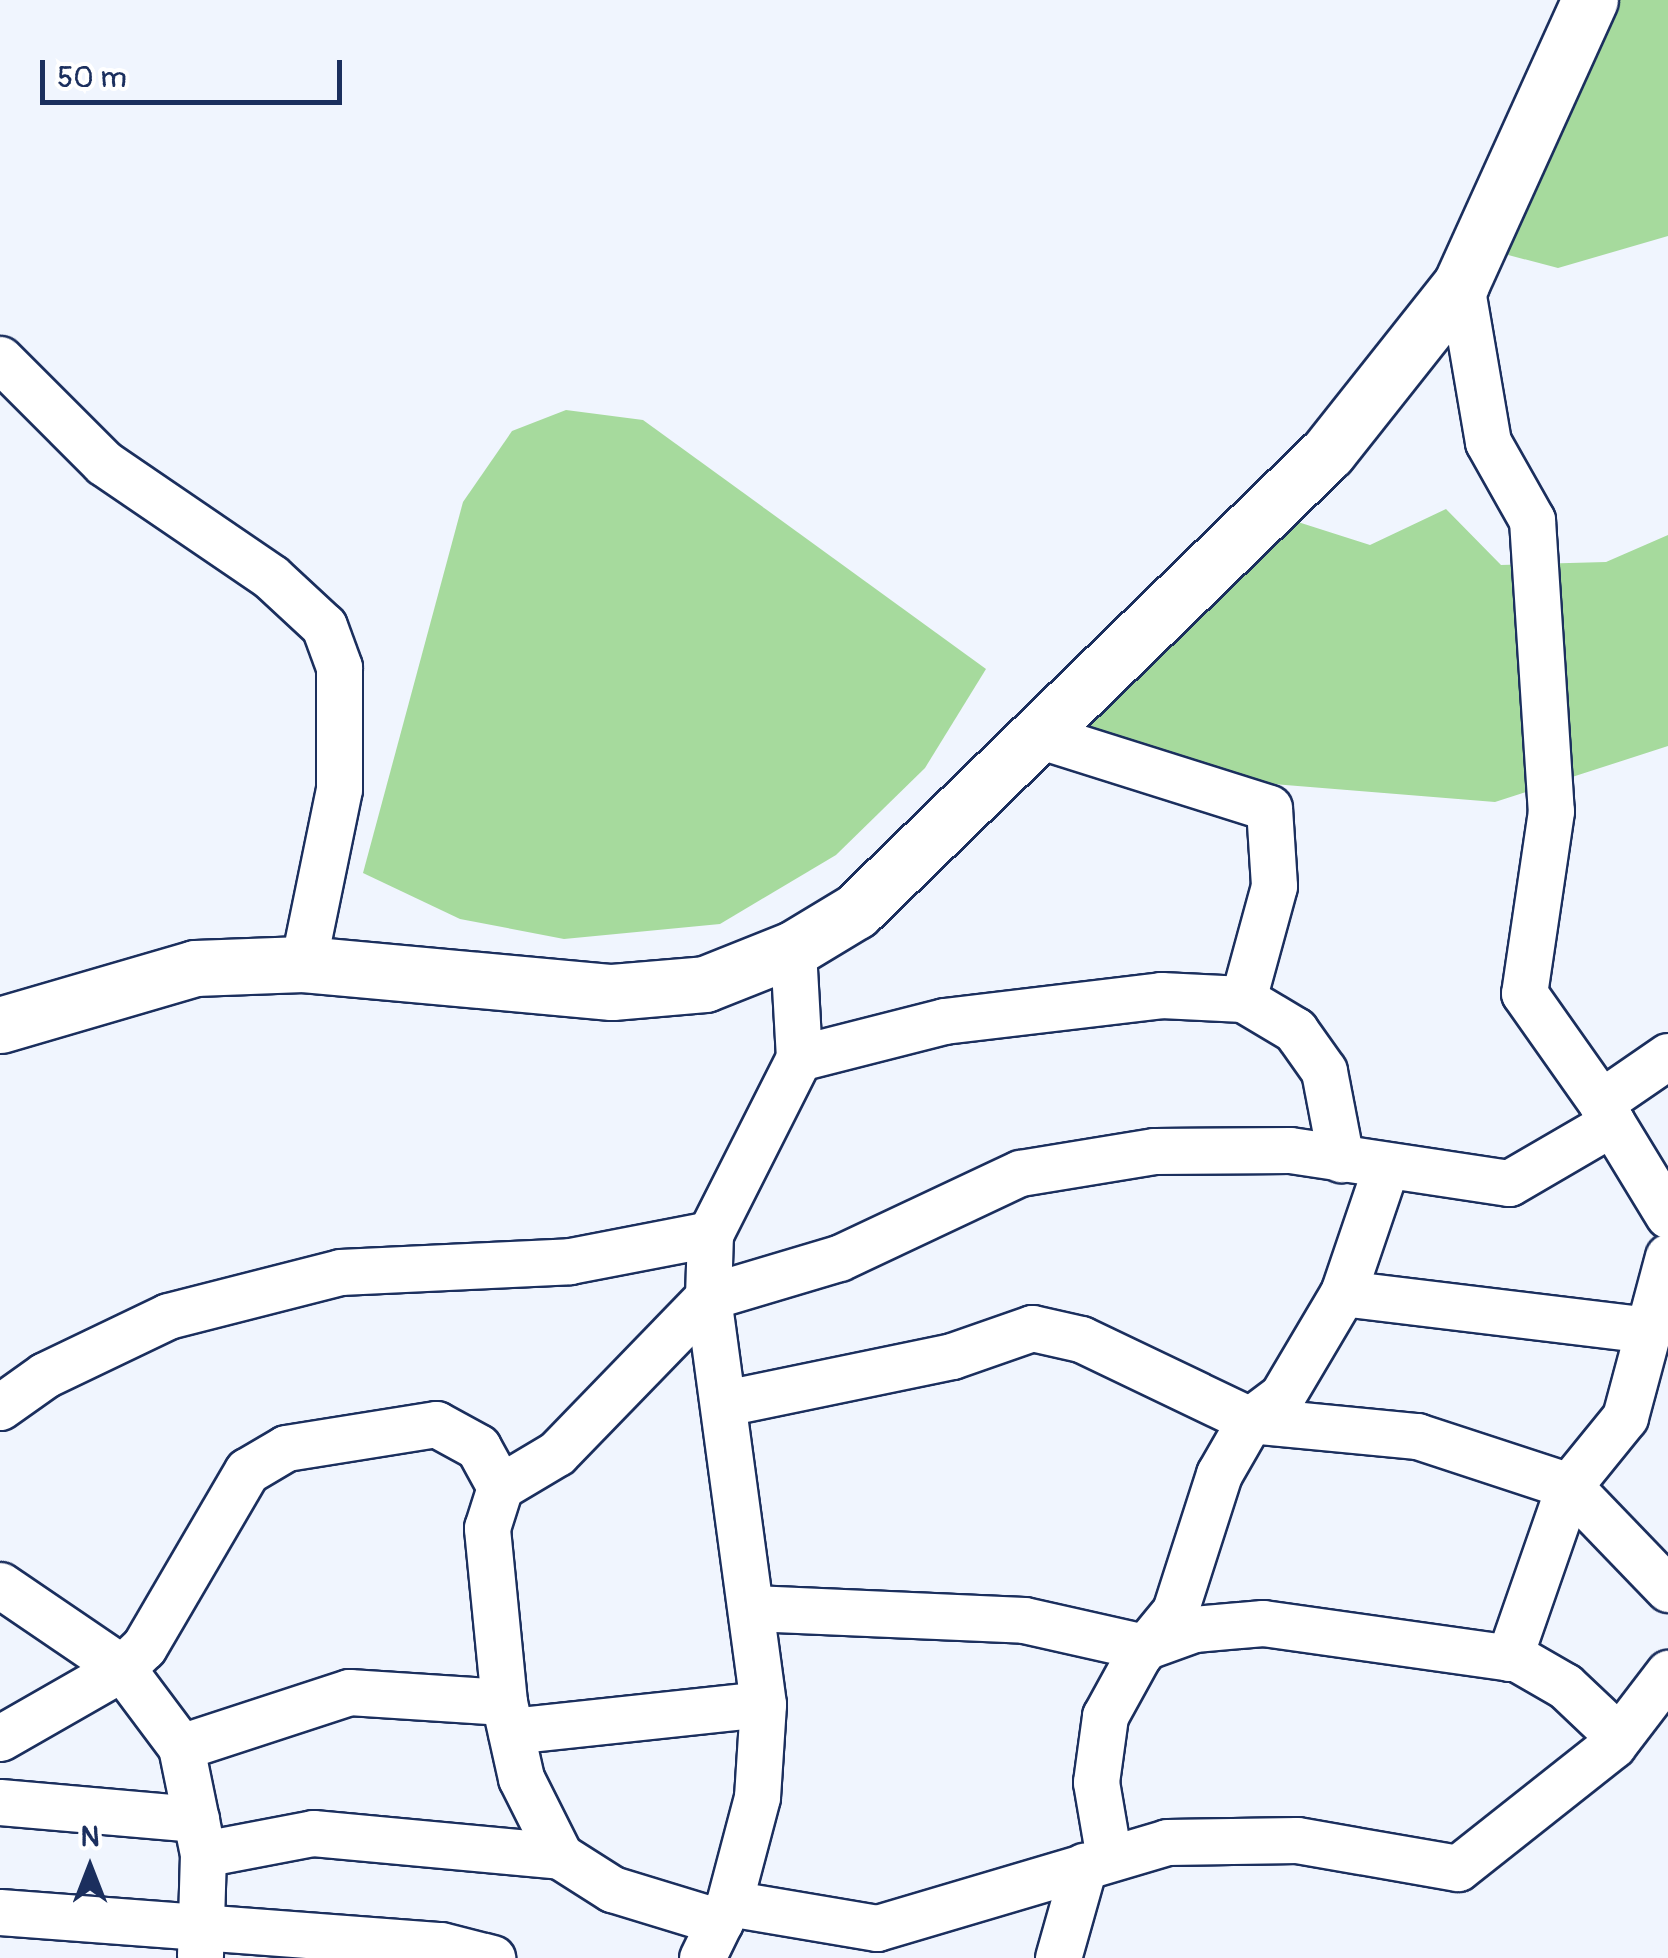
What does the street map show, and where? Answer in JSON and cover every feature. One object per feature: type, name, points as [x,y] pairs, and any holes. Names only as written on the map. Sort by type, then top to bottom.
[{"type":"street","points":[[0,1025],[195,968],[303,964],[612,992],[705,984],[793,949],[856,910],[1328,452],[1461,284],[1590,0]]},
{"type":"street","points":[[1461,284],[1488,442],[1532,520],[1551,811],[1524,993],[1607,1113],[1668,1214]]},
{"type":"street","points":[[0,359],[104,463],[271,577],[324,626],[339,668],[339,789],[303,964]]},
{"type":"street","points":[[1038,734],[1269,808],[1274,886],[1243,998]]},
{"type":"street","points":[[717,1928],[757,1796],[763,1704],[708,1298],[710,1234],[799,1058],[793,949]]},
{"type":"street","points":[[799,1058],[944,1021],[1161,995],[1243,998],[1295,1030],[1324,1071],[1342,1159]]},
{"type":"street","points":[[560,1856],[522,1778],[508,1716],[488,1528],[500,1487],[557,1453],[708,1298],[839,1258],[1020,1173],[1154,1151],[1290,1150],[1509,1183],[1607,1113],[1668,1056]]},
{"type":"street","points":[[1058,1958],[1097,1862],[1096,1782],[1105,1716],[1144,1648],[1175,1611],[1219,1474],[1250,1420],[1282,1396],[1342,1293],[1386,1167]]},
{"type":"street","points":[[0,1406],[45,1375],[168,1316],[340,1272],[570,1260],[710,1234]]},
{"type":"street","points":[[1342,1293],[1660,1296],[1625,1417],[1569,1486],[1509,1658]]},
{"type":"street","points":[[725,1403],[952,1356],[1032,1328],[1082,1339],[1250,1420],[1416,1436],[1569,1486],[1668,1590]]},
{"type":"street","points":[[0,1738],[122,1668],[144,1647],[248,1471],[286,1448],[436,1424],[478,1446],[500,1487]]},
{"type":"street","points":[[0,1585],[122,1668],[181,1747],[199,1836],[201,1943]]},
{"type":"street","points":[[752,1608],[1024,1620],[1144,1648],[1194,1628],[1263,1622],[1509,1658],[1565,1686],[1619,1738]]},
{"type":"street","points":[[0,1802],[199,1836],[314,1834],[560,1856],[612,1889],[717,1928],[877,1928],[1168,1842],[1296,1840],[1458,1868],[1619,1738],[1668,1673]]},
{"type":"street","points":[[181,1747],[349,1692],[508,1716],[763,1704]]},
{"type":"street","points":[[0,1912],[201,1943],[441,1945],[492,1958]]},
{"type":"green space","points":[[1604,0],[1668,0],[1668,236],[1558,268],[1493,251]]},
{"type":"green space","points":[[566,410],[643,420],[986,669],[925,768],[836,855],[720,924],[564,939],[460,919],[363,873],[463,502],[512,431]]},
{"type":"green space","points":[[1446,509],[1501,565],[1606,562],[1668,535],[1668,746],[1495,802],[1186,777],[1074,735],[1276,515],[1370,545]]}]
